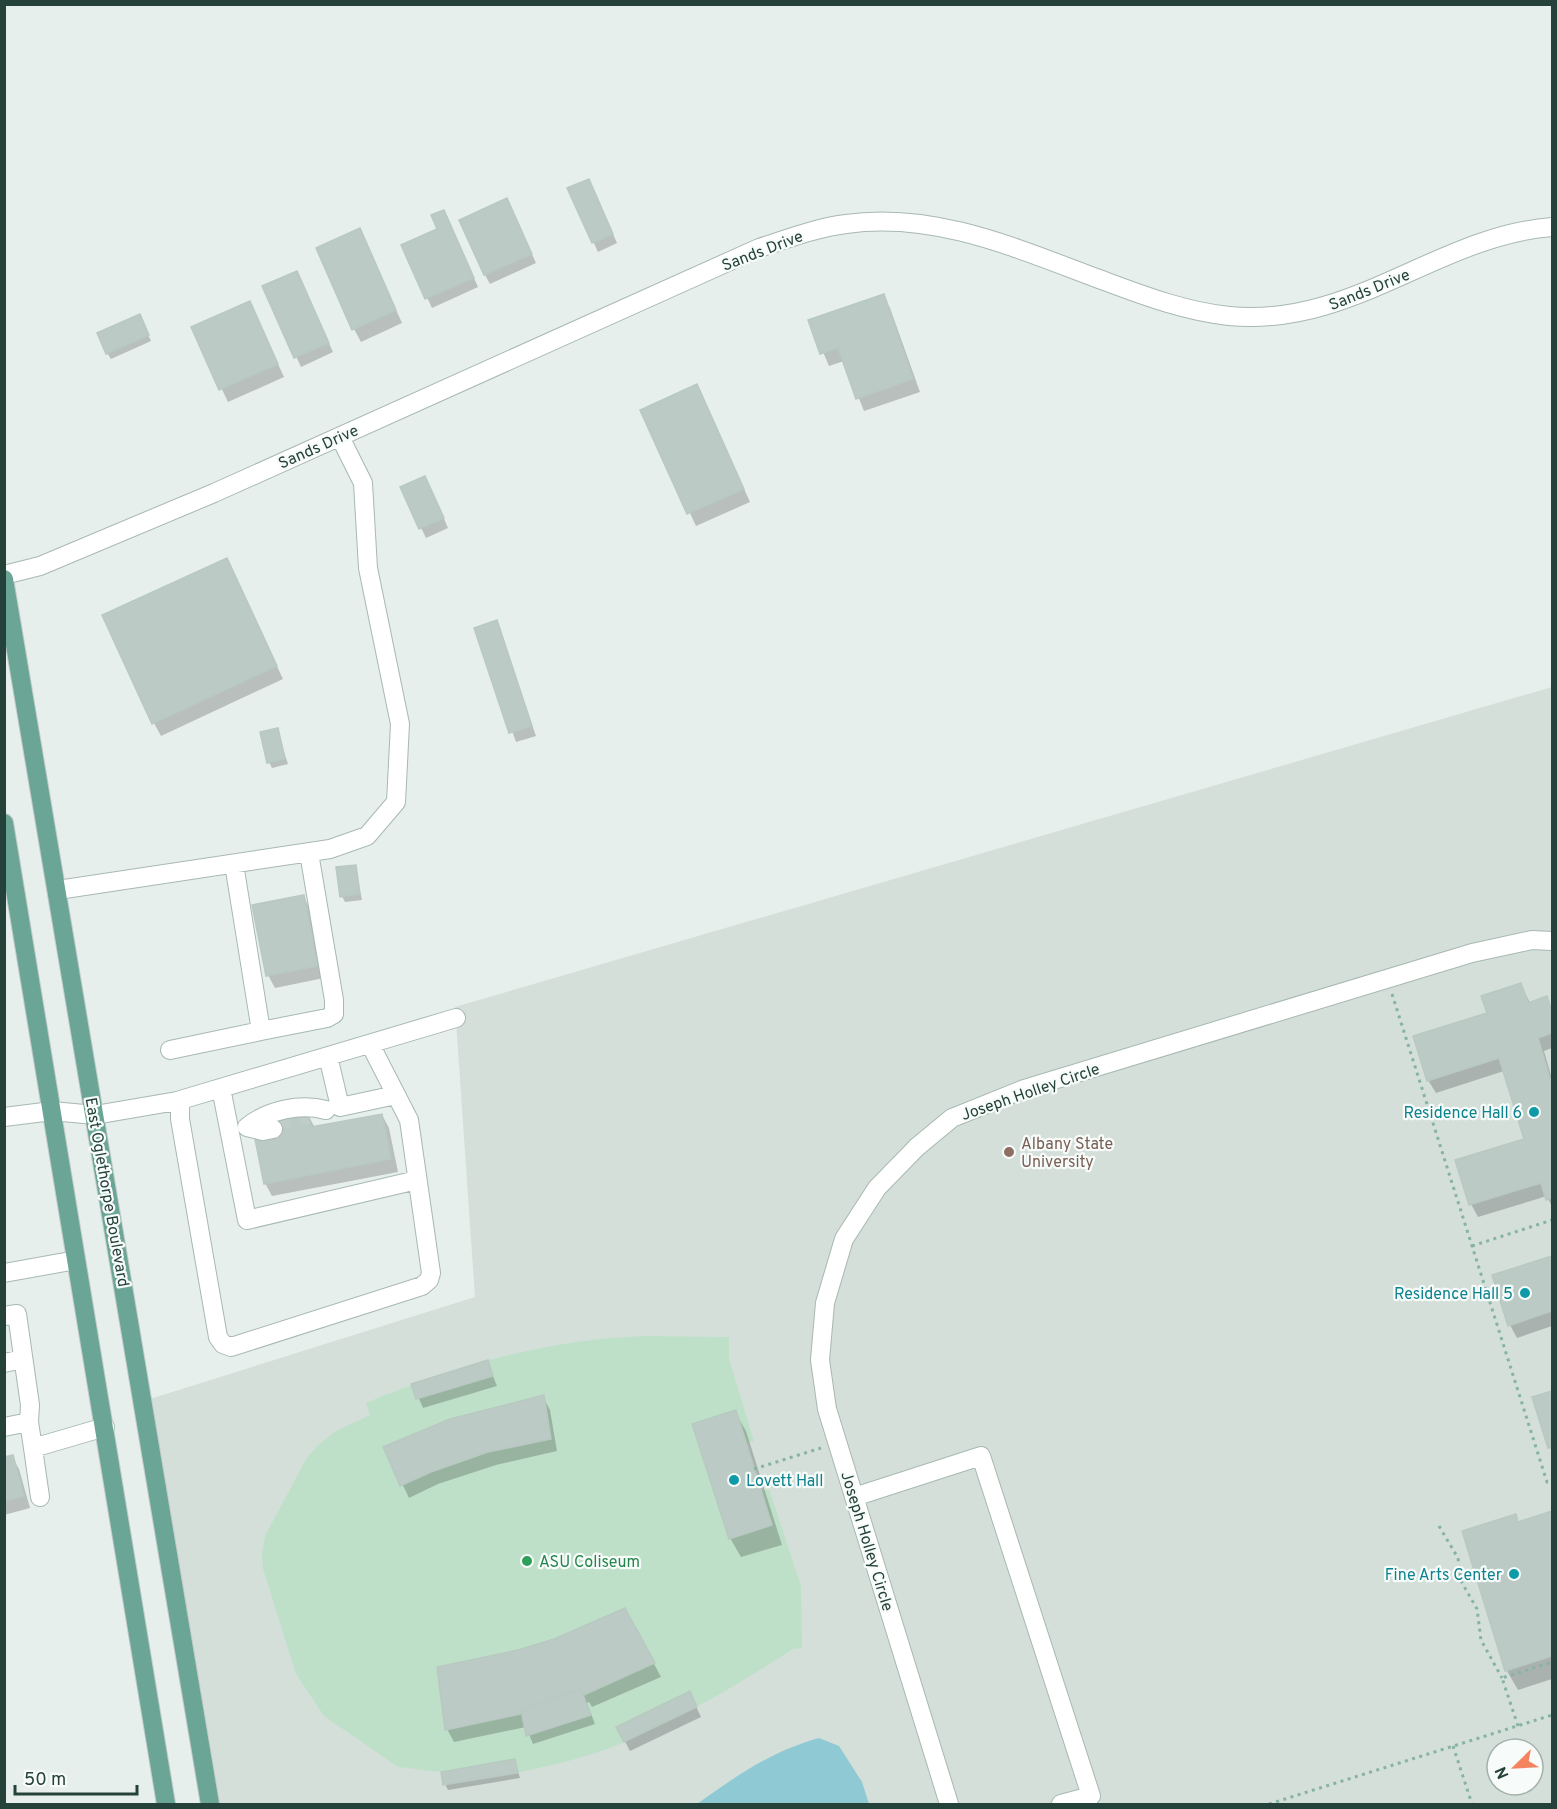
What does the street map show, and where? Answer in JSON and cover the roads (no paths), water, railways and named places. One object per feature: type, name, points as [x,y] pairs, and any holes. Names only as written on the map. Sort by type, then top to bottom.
[{"type":"main road","name":"East Oglethorpe Boulevard","points":[[4,577],[210,1804]]},
{"type":"main road","points":[[4,823],[8,868],[52,1111],[166,1804]]},
{"type":"street","name":"Sands Drive","points":[[4,577],[40,566],[214,493],[759,248],[810,231],[843,224],[893,220],[981,236],[1160,302],[1230,316],[1266,317],[1325,307],[1356,297],[1464,249],[1515,232],[1552,227]]},
{"type":"street","points":[[58,890],[330,849],[367,836],[396,802],[400,724],[368,568],[363,483],[340,436]]},
{"type":"street","points":[[170,1050],[327,1018],[334,1014],[334,1000],[309,853]]},
{"type":"street","points":[[234,864],[261,1030]]},
{"type":"street","name":"Joseph Holley Circle","points":[[949,1804],[827,1409],[820,1360],[825,1303],[844,1239],[877,1188],[917,1147],[952,1118],[1024,1089],[1472,953],[1532,940],[1552,941]]},
{"type":"street","points":[[4,1117],[52,1111],[95,1115],[180,1101],[456,1018]]},
{"type":"street","points":[[180,1101],[180,1119],[218,1337],[223,1344],[231,1347],[422,1286],[429,1280],[431,1273],[409,1120],[370,1044]]},
{"type":"street","points":[[328,1056],[333,1108]]},
{"type":"street","points":[[221,1088],[238,1128],[247,1220],[417,1180]]},
{"type":"street","points":[[309,1118],[333,1108],[396,1095]]},
{"type":"street","points":[[238,1128],[262,1115],[311,1106],[333,1108]]},
{"type":"street","points":[[238,1128],[263,1131],[273,1125]]},
{"type":"street","points":[[4,1273],[76,1260]]},
{"type":"street","points":[[4,1316],[17,1314],[40,1497]]},
{"type":"street","points":[[4,1363],[23,1359]]},
{"type":"street","points":[[4,1427],[29,1422]]},
{"type":"street","points":[[33,1448],[105,1427]]},
{"type":"street","points":[[854,1497],[981,1456],[1091,1796],[1061,1804]]},
{"type":"water","points":[[819,1738],[839,1746],[862,1782],[869,1804],[697,1804],[740,1774],[770,1757]]},
{"type":"tunnel","points":[[272,1122],[308,1115]]},
{"type":"place","name":"Residence Hall 6","points":[[1534,1112]]},
{"type":"place","name":"Albany State University","points":[[1009,1152]]},
{"type":"place","name":"Residence Hall 5","points":[[1525,1293]]},
{"type":"place","name":"Lovett Hall","points":[[734,1480]]},
{"type":"place","name":"ASU Coliseum","points":[[527,1561]]},
{"type":"place","name":"Fine Arts Center","points":[[1514,1574]]}]
